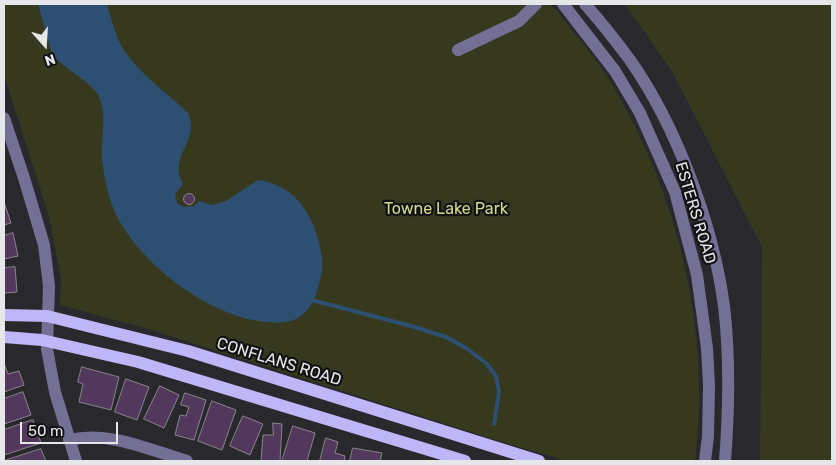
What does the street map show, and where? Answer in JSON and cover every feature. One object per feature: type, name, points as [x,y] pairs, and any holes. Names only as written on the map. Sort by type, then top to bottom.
[{"type":"main road","name":"CONFLANS ROAD","points":[[4,315],[47,316],[188,351],[520,458],[539,461]]},
{"type":"main road","points":[[4,337],[47,341],[170,371],[465,461]]},
{"type":"street","points":[[458,50],[519,20],[536,4]]},
{"type":"street","name":"ESTERS ROAD","points":[[563,4],[615,70],[640,113],[675,192],[697,275],[707,348],[710,385],[705,461]]},
{"type":"street","name":"ESTERS ROAD","points":[[585,4],[631,62],[657,104],[678,147],[704,221],[724,306],[727,351],[728,431],[726,461]]},
{"type":"street","points":[[4,118],[44,245],[49,286],[46,349],[55,392],[68,440],[76,461]]},
{"type":"street","points":[[68,440],[95,436],[114,438],[187,461]]},
{"type":"green space","name":"Towne Lake Park","points":[[4,4],[549,4],[558,12],[608,78],[632,121],[653,167],[670,214],[684,262],[693,312],[698,362],[699,412],[695,461],[568,461],[502,442],[148,329],[60,305],[61,279],[49,216],[4,75]]},
{"type":"green space","points":[[625,4],[832,4],[832,461],[760,461],[762,247],[673,73]]},
{"type":"water","points":[[38,4],[107,4],[117,37],[128,56],[144,74],[188,113],[191,123],[190,132],[179,165],[179,174],[183,184],[175,194],[177,203],[184,207],[194,206],[199,201],[211,205],[226,201],[258,180],[281,187],[299,201],[316,231],[322,263],[316,294],[309,308],[302,315],[291,321],[272,322],[245,318],[222,310],[198,298],[176,283],[137,246],[122,225],[112,205],[107,189],[102,160],[103,111],[99,97],[90,86],[52,54]]},
{"type":"building","points":[[189,193],[195,199],[189,205],[183,199]]},
{"type":"building","points":[[4,202],[11,223],[4,225]]},
{"type":"building","points":[[13,233],[18,256],[4,259],[4,236]]},
{"type":"building","points":[[15,267],[17,292],[4,293],[4,268]]},
{"type":"building","points":[[5,366],[8,374],[19,371],[24,385],[4,392]]},
{"type":"building","points":[[82,367],[119,377],[111,410],[79,402],[83,384],[78,382]]},
{"type":"building","points":[[126,379],[149,387],[137,420],[115,412]]},
{"type":"building","points":[[160,386],[179,395],[164,428],[144,419]]},
{"type":"building","points":[[23,392],[31,415],[4,424],[4,399]]},
{"type":"building","points":[[185,393],[206,400],[194,440],[175,435],[180,415],[186,416],[189,407],[181,405]]},
{"type":"building","points":[[212,401],[236,410],[222,450],[198,441]]},
{"type":"building","points":[[243,416],[263,424],[250,455],[230,446]]},
{"type":"building","points":[[33,420],[41,443],[4,455],[4,430]]},
{"type":"building","points":[[273,423],[282,424],[280,461],[261,461],[263,435],[273,435]]},
{"type":"building","points":[[293,426],[315,433],[307,461],[282,461]]},
{"type":"building","points":[[326,438],[338,442],[335,453],[345,456],[344,461],[320,461]]},
{"type":"building","points":[[353,448],[382,453],[380,461],[350,461]]},
{"type":"building","points":[[41,449],[46,461],[7,460]]},
{"type":"waterway","points":[[308,299],[411,326],[446,337],[466,348],[486,363],[496,376],[499,392],[494,424]]}]
